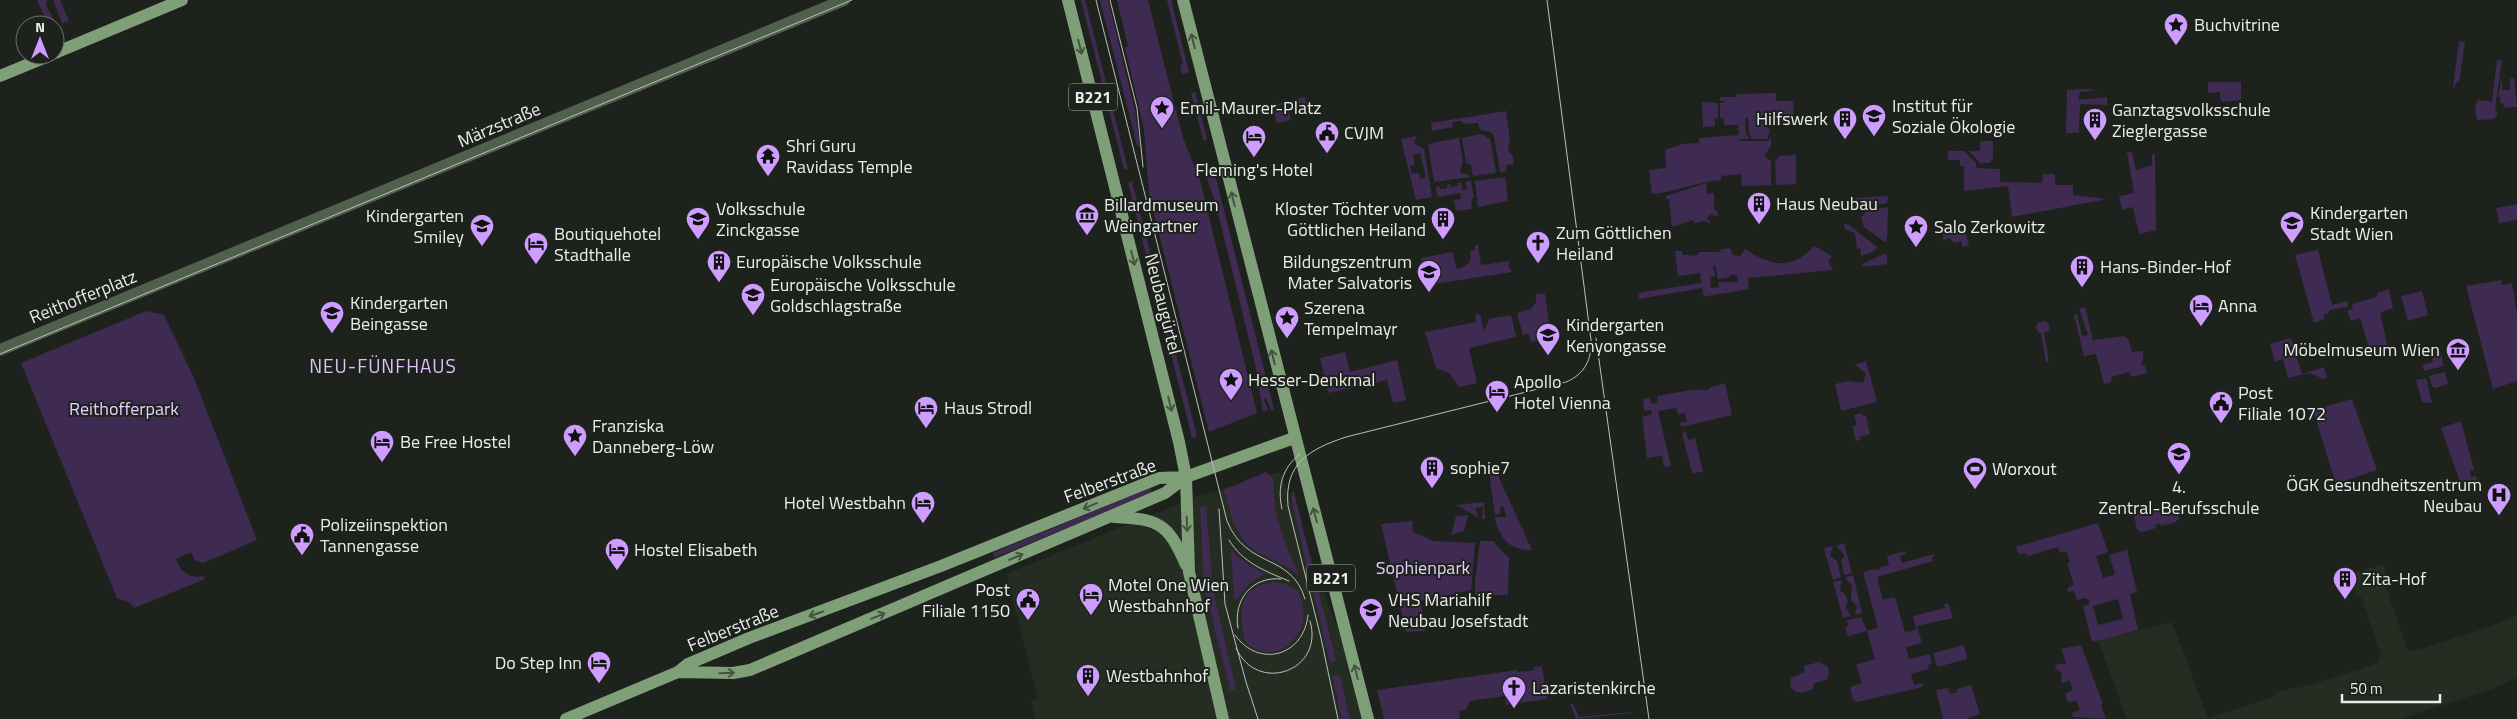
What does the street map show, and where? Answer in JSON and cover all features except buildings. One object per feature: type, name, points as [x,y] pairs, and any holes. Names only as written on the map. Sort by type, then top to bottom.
[{"type":"main road","points":[[65,49],[182,0]]},
{"type":"main road","name":"Neubaugürtel","points":[[1068,0],[1186,477]]},
{"type":"main road","name":"B221","points":[[1183,0],[1294,438],[1368,719]]},
{"type":"main road","points":[[0,76],[27,65]]},
{"type":"main road","points":[[1186,477],[1294,438]]},
{"type":"main road","name":"Felberstraße","points":[[678,672],[733,673],[750,670],[1112,517],[1165,493],[1186,477]]},
{"type":"main road","name":"Felberstraße","points":[[566,719],[678,672],[688,664],[749,638],[941,566],[1159,478],[1186,477]]},
{"type":"main road","name":"B221","points":[[1186,477],[1189,572],[1223,719]]},
{"type":"main road","points":[[1112,517],[1140,518],[1155,522],[1175,539],[1189,572]]},
{"type":"street","name":"Märzstraße","points":[[166,282],[844,0]]},
{"type":"street","name":"Reithofferplatz","points":[[0,350],[166,282]]},
{"type":"shaded area","points":[[1280,472],[1371,719],[1035,719],[1031,701],[1038,699],[1006,574],[1198,496]]},
{"type":"shaded area","points":[[2383,564],[2390,583],[2386,588],[2407,649],[2412,651],[2418,650],[2489,627],[2517,615],[2517,678],[2495,688],[2400,719],[2127,719],[2098,640],[2172,622],[2208,718],[2275,696],[2278,691],[2307,686],[2378,663],[2381,655],[2361,597],[2355,595],[2347,575]]},
{"type":"green space","points":[[37,0],[47,0],[46,5],[51,15],[44,15]]},
{"type":"green space","points":[[53,0],[60,0],[69,21],[65,22],[65,15],[59,15]]},
{"type":"green space","points":[[1081,0],[1085,0],[1128,169],[1124,169]]},
{"type":"green space","points":[[1100,0],[1108,0],[1135,110],[1140,146],[1137,146]]},
{"type":"green space","points":[[1117,0],[1148,0],[1183,138],[1200,180],[1257,413],[1209,432],[1149,194],[1144,130],[1125,47],[1128,46]]},
{"type":"green space","points":[[1167,0],[1171,0],[1189,72],[1182,74],[1180,65],[1183,64]]},
{"type":"green space","points":[[2459,41],[2465,42],[2459,82],[2456,82],[2455,87],[2453,87]]},
{"type":"green space","points":[[2497,60],[2502,60],[2495,108],[2498,115],[2493,119],[2477,120],[2475,109],[2477,100],[2492,102]]},
{"type":"green space","points":[[2502,76],[2502,90],[2510,90],[2510,79],[2514,78],[2517,107],[2503,108],[2504,104],[2500,103],[2501,98],[2498,97]]},
{"type":"green space","points":[[2208,82],[2241,82],[2241,100],[2223,102],[2220,99],[2220,92],[2208,93]]},
{"type":"green space","points":[[2067,90],[2099,90],[2080,92],[2078,100],[2107,97],[2107,105],[2080,104],[2079,133],[2066,133]]},
{"type":"green space","points":[[1195,92],[1207,139],[1205,141],[1191,93]]},
{"type":"green space","points":[[1776,93],[1776,101],[1793,101],[1794,118],[1790,121],[1779,121],[1772,114],[1763,123],[1770,130],[1767,139],[1752,139],[1749,133],[1748,118],[1745,118],[1746,134],[1750,139],[1739,139],[1740,141],[1768,141],[1771,137],[1771,147],[1764,155],[1771,161],[1771,185],[1742,186],[1741,174],[1721,176],[1721,180],[1652,194],[1649,170],[1666,168],[1665,150],[1682,144],[1699,143],[1699,138],[1739,135],[1738,125],[1724,125],[1723,118],[1720,118],[1720,103],[1726,101],[1720,101],[1720,97],[1736,97],[1737,94]]},
{"type":"green space","points":[[1305,97],[1307,104],[1305,109],[1294,112],[1290,103],[1273,107],[1273,105]]},
{"type":"green space","points":[[1702,102],[1718,103],[1718,118],[1715,118],[1715,126],[1703,127]]},
{"type":"green space","points":[[1287,107],[1291,120],[1277,123],[1274,110]]},
{"type":"green space","points":[[1506,111],[1510,140],[1508,151],[1513,156],[1514,164],[1506,165],[1506,171],[1500,172],[1494,136],[1491,132],[1480,130],[1478,123],[1463,124],[1462,121],[1452,122],[1453,127],[1432,131],[1431,123]]},
{"type":"green space","points":[[1481,134],[1490,139],[1496,173],[1473,176],[1471,165],[1466,163],[1462,138]]},
{"type":"green space","points":[[1417,136],[1414,143],[1424,149],[1432,197],[1416,200],[1401,139]],"holes":[[[1420,153],[1426,177],[1420,179],[1419,173],[1412,174],[1410,166],[1415,164],[1413,155]]]},
{"type":"green space","points":[[1459,138],[1463,163],[1460,170],[1461,173],[1470,177],[1434,182],[1428,144]]},
{"type":"green space","points":[[1980,141],[1993,141],[1993,158],[1990,163],[1980,163],[1969,151],[1980,151]]},
{"type":"green space","points":[[1948,151],[1964,151],[1976,163],[1976,168],[2000,169],[2000,182],[2042,183],[2043,174],[2055,174],[2055,185],[2073,185],[2073,195],[2107,199],[2012,217],[2008,186],[1964,191],[1964,166],[1960,166],[1960,160],[1948,160]]},
{"type":"green space","points":[[2127,152],[2132,152],[2136,170],[2152,165],[2152,154],[2155,154],[2156,230],[2139,234],[2133,207],[2122,210],[2119,196],[2134,193]]},
{"type":"green space","points":[[1796,155],[1796,184],[1776,185],[1775,161],[1779,156]]},
{"type":"green space","points":[[1211,166],[1216,178],[1274,409],[1271,410],[1266,398],[1264,400],[1268,410],[1263,412],[1255,364],[1216,205],[1205,173],[1206,169]]},
{"type":"green space","points":[[1505,177],[1508,201],[1478,207],[1475,181]]},
{"type":"green space","points":[[1132,181],[1197,436],[1192,438],[1128,183]]},
{"type":"green space","points":[[1471,181],[1474,198],[1471,199],[1472,209],[1456,211],[1454,200],[1461,199],[1460,193],[1437,197],[1436,186],[1439,186],[1440,189],[1447,188],[1447,185],[1451,184],[1451,187],[1458,186],[1458,183],[1461,183],[1462,190],[1467,190],[1465,182]]},
{"type":"green space","points":[[1706,183],[1707,194],[1714,193],[1714,209],[1717,211],[1718,216],[1710,214],[1707,219],[1710,220],[1710,223],[1704,221],[1695,223],[1693,220],[1672,227],[1669,199],[1666,199],[1666,196]]},
{"type":"green space","points":[[1888,196],[1887,203],[1855,208],[1856,198]]},
{"type":"green space","points":[[2517,204],[2517,220],[2499,223],[2496,208]]},
{"type":"green space","points":[[1888,207],[1887,241],[1885,242],[1864,227],[1861,218],[1867,210]]},
{"type":"green space","points":[[1844,224],[1849,225],[1877,247],[1875,251],[1861,256],[1860,248],[1857,249],[1855,233],[1845,229]]},
{"type":"green space","points":[[1964,225],[1969,246],[1962,247],[1962,241],[1954,243],[1949,238],[1943,241],[1943,229]]},
{"type":"green space","points":[[1475,245],[1478,245],[1481,265],[1510,261],[1508,266],[1512,272],[1427,285],[1425,276],[1435,273],[1432,261],[1422,263],[1421,258],[1452,252],[1457,269],[1464,267],[1470,261],[1470,251],[1475,250]]},
{"type":"green space","points":[[1814,246],[1832,256],[1828,261],[1833,270],[1748,278],[1749,289],[1704,297],[1702,288],[1639,299],[1638,293],[1701,283],[1700,273],[1678,276],[1675,251],[1682,251],[1683,255],[1688,254],[1689,256],[1698,255],[1699,252],[1719,252],[1721,249],[1730,248],[1733,255],[1740,256],[1745,249],[1764,259],[1781,263],[1797,259]],"holes":[[[1715,265],[1718,279],[1727,278],[1733,274],[1738,277],[1737,282],[1718,282],[1719,287],[1711,288],[1710,277],[1715,276],[1713,266]]]},
{"type":"green space","points":[[2318,250],[2332,305],[2347,301],[2348,307],[2329,310],[2329,313],[2323,315],[2325,319],[2314,323],[2295,255]]},
{"type":"green space","points":[[1884,254],[1887,255],[1887,264],[1863,267],[1862,264]]},
{"type":"green space","points":[[2501,280],[2502,285],[2512,283],[2517,314],[2517,381],[2493,389],[2466,286]]},
{"type":"green space","points":[[2389,289],[2393,308],[2380,313],[2388,348],[2371,354],[2360,318],[2351,321],[2347,311],[2353,308],[2352,304],[2377,297],[2377,293]]},
{"type":"green space","points":[[2422,291],[2428,315],[2408,321],[2401,296]]},
{"type":"green space","points":[[1536,294],[1545,294],[1551,337],[1531,342],[1529,334],[1523,335],[1517,313],[1531,309],[1536,302]]},
{"type":"green space","points":[[2085,307],[2093,340],[2124,336],[2128,339],[2132,352],[2143,351],[2143,362],[2141,363],[2142,366],[2145,365],[2147,373],[2131,377],[2129,372],[2111,377],[2112,382],[2104,384],[2096,354],[2084,356],[2074,315],[2077,314],[2082,336],[2088,335],[2079,308]]},
{"type":"green space","name":"Reithofferpark","points":[[146,311],[164,315],[194,378],[257,540],[203,563],[195,560],[191,552],[176,559],[180,568],[186,574],[199,577],[204,576],[205,579],[134,608],[130,603],[117,598],[21,363]]},
{"type":"green space","points":[[1480,314],[1484,332],[1489,319],[1511,315],[1516,337],[1469,348],[1477,383],[1459,387],[1449,373],[1436,368],[1425,332],[1476,322],[1475,315]]},
{"type":"green space","points":[[2045,321],[2049,324],[2050,331],[2044,332],[2049,362],[2046,362],[2041,333],[2038,333],[2036,327],[2039,322]]},
{"type":"green space","points":[[2291,338],[2302,374],[2324,367],[2327,378],[2323,379],[2310,373],[2288,378],[2283,359],[2275,362],[2270,344]]},
{"type":"green space","points":[[2430,351],[2440,351],[2444,366],[2424,371],[2422,365],[2433,362]]},
{"type":"green space","points":[[1345,352],[1350,372],[1397,360],[1406,400],[1393,403],[1387,380],[1328,393],[1320,358]]},
{"type":"green space","points":[[1866,361],[1877,402],[1841,411],[1835,384],[1849,381],[1863,383],[1866,373],[1855,365]]},
{"type":"green space","points":[[2445,372],[2448,384],[2435,388],[2432,386],[2429,376]]},
{"type":"green space","points":[[2426,378],[2432,403],[2422,402],[2416,380]]},
{"type":"green space","points":[[1725,383],[1732,415],[1681,427],[1680,423],[1687,421],[1685,413],[1678,414],[1676,408],[1658,411],[1671,466],[1664,467],[1662,456],[1647,458],[1642,417],[1652,414],[1651,410],[1644,411],[1643,399],[1649,398],[1652,404],[1657,403],[1658,396],[1691,390],[1709,390],[1709,388]]},
{"type":"green space","points":[[2352,399],[2377,470],[2336,484],[2313,410]]},
{"type":"green space","points":[[1862,413],[1863,416],[1866,415],[1870,434],[1860,437],[1860,440],[1856,441],[1852,426],[1857,425],[1854,415]]},
{"type":"green space","points":[[2461,421],[2474,470],[2470,471],[2471,477],[2476,476],[2479,488],[2464,493],[2441,428]]},
{"type":"green space","points":[[1686,432],[1688,440],[1695,438],[1703,472],[1692,473],[1682,433]]},
{"type":"green space","points":[[1496,471],[1532,550],[1524,550],[1511,545],[1499,531],[1495,517],[1506,517],[1504,507],[1500,507],[1500,514],[1495,515],[1489,473]]},
{"type":"green space","points":[[1266,472],[1274,480],[1275,505],[1280,529],[1299,575],[1252,548],[1240,536],[1230,514],[1224,490]]},
{"type":"green space","points":[[1150,488],[1152,493],[994,558],[992,553]]},
{"type":"green space","points":[[1294,492],[1336,661],[1330,663],[1292,503],[1291,493]]},
{"type":"green space","points":[[1484,502],[1485,519],[1482,519],[1483,507],[1475,508],[1478,517],[1456,505]]},
{"type":"green space","points":[[2175,504],[2179,518],[2176,522],[2161,526],[2160,523],[2155,525],[2156,528],[2142,532],[2137,530],[2134,515]]},
{"type":"green space","points":[[1206,506],[1213,590],[1236,689],[1230,690],[1204,586],[1200,507]]},
{"type":"green space","points":[[1468,515],[1464,531],[1451,535],[1456,516]]},
{"type":"green space","name":"Sophienpark","points":[[1412,521],[1413,532],[1434,541],[1475,543],[1471,590],[1421,601],[1425,631],[1406,632],[1381,524]]},
{"type":"green space","points":[[2098,523],[2108,552],[2096,556],[2103,578],[2115,574],[2109,555],[2127,550],[2137,592],[2130,594],[2138,630],[2092,642],[2083,606],[2089,604],[2089,600],[2084,598],[2077,600],[2074,591],[2068,592],[2067,588],[2074,585],[2067,563],[2070,562],[2066,551],[2060,553],[2058,547],[2028,556],[2024,553],[2019,555],[2016,547]],"holes":[[[2118,599],[2123,619],[2098,625],[2093,606]]]},
{"type":"green space","points":[[1480,541],[1493,541],[1509,558],[1508,595],[1475,595]]},
{"type":"green space","points":[[1844,543],[1852,573],[1844,575],[1841,560],[1844,557],[1843,553],[1836,546]]},
{"type":"green space","points":[[1833,546],[1830,556],[1837,561],[1841,577],[1833,580],[1824,548]]},
{"type":"green space","points":[[1231,550],[1248,565],[1265,574],[1251,582],[1237,599],[1234,599]]},
{"type":"green space","points":[[1905,551],[1906,554],[1900,556],[1902,563],[1934,554],[1935,556],[1932,557],[1933,561],[1877,577],[1883,600],[1895,597],[1905,632],[1916,630],[1913,616],[1945,608],[1944,604],[1948,603],[1953,618],[1917,626],[1922,643],[1906,647],[1909,659],[1930,654],[1932,664],[1928,665],[1929,669],[1911,674],[1914,685],[1922,683],[1923,687],[1857,702],[1853,700],[1850,687],[1862,683],[1856,665],[1875,659],[1867,631],[1878,628],[1863,572],[1874,569],[1880,570],[1881,567],[1889,565],[1887,556]]},
{"type":"green space","points":[[1853,575],[1862,613],[1855,615],[1857,606],[1851,600],[1852,585],[1847,581],[1846,577]]},
{"type":"green space","points":[[1842,580],[1840,591],[1845,594],[1848,601],[1845,607],[1851,616],[1843,618],[1833,582]]},
{"type":"green space","points":[[1273,582],[1285,584],[1298,591],[1303,606],[1303,620],[1299,632],[1291,642],[1281,649],[1270,652],[1257,650],[1245,642],[1242,612],[1247,596],[1253,590],[1261,585]]},
{"type":"green space","points":[[1861,617],[1867,631],[1848,636],[1845,627],[1848,626],[1847,620]]},
{"type":"green space","points":[[1964,645],[1967,659],[1937,667],[1933,653]]},
{"type":"green space","points":[[2081,645],[2103,704],[2101,705],[2106,719],[2073,717],[2072,713],[2080,710],[2077,701],[2068,702],[2065,694],[2073,690],[2070,681],[2061,683],[2062,674],[2056,669],[2055,665],[2066,663],[2061,649]]},
{"type":"green space","points":[[1819,662],[1828,667],[1827,679],[1813,684],[1814,689],[1807,691],[1798,692],[1792,689],[1790,686],[1791,678],[1805,672],[1804,666]]},
{"type":"green space","points":[[1542,666],[1547,699],[1506,705],[1505,696],[1470,701],[1466,710],[1459,711],[1460,719],[1384,719],[1377,690],[1517,670],[1517,672],[1534,670],[1534,667]]},
{"type":"green space","points":[[1340,675],[1350,719],[1342,719],[1332,676]]},
{"type":"green space","points":[[1627,683],[1627,686],[1571,694],[1571,691]]},
{"type":"green space","points":[[1971,685],[1980,714],[1966,719],[1943,719],[1936,690],[1948,688],[1950,694],[1957,692],[1957,689]]},
{"type":"green space","points":[[1570,704],[1573,704],[1579,717],[1631,713],[1576,719]]},
{"type":"tram line","points":[[0,354],[852,0]]},
{"type":"tram line","points":[[1096,0],[1227,521],[1236,536],[1246,547],[1290,574],[1298,584],[1305,599]]},
{"type":"tram line","points":[[1110,0],[1137,108],[1143,167]]},
{"type":"tram line","points":[[1338,719],[1321,638],[1288,506],[1290,479],[1295,468],[1311,453],[1346,437],[1566,382],[1578,375],[1589,360],[1591,340],[1547,0]]},
{"type":"tram line","points":[[1596,338],[1649,719]]},
{"type":"tram line","points":[[1282,509],[1280,493],[1282,478],[1289,465],[1300,454]]},
{"type":"tram line","points":[[1219,509],[1225,604],[1258,719]]},
{"type":"tram line","points":[[1229,540],[1241,555],[1255,565],[1289,581]]},
{"type":"tram line","points":[[1238,628],[1238,609],[1246,592],[1261,582],[1270,579],[1281,579]]},
{"type":"tram line","points":[[1235,635],[1245,646],[1256,652],[1279,653],[1289,648],[1298,640],[1305,629],[1308,615]]},
{"type":"tram line","points":[[1236,648],[1246,662],[1259,671],[1273,673],[1286,671],[1299,664],[1308,653],[1312,638],[1310,621]]},
{"type":"place","name":"Buchvitrine","points":[[2176,46]]},
{"type":"place","name":"Emil-Maurer-Platz","points":[[1162,129]]},
{"type":"place","name":"Institut für Soziale Ökologie","points":[[1874,137]]},
{"type":"place","name":"Hilfswerk","points":[[1845,140]]},
{"type":"place","name":"Ganztagsvolksschule Zieglergasse","points":[[2095,141]]},
{"type":"place","name":"CVJM","points":[[1327,154]]},
{"type":"place","name":"Fleming's Hotel","points":[[1254,158]]},
{"type":"place","name":"Shri Guru Ravidass Temple","points":[[768,177]]},
{"type":"place","name":"Haus Neubau","points":[[1759,225]]},
{"type":"place","name":"Billardmuseum Weingartner","points":[[1087,236]]},
{"type":"place","name":"Volksschule Zinckgasse","points":[[698,240]]},
{"type":"place","name":"Kloster Töchter vom Göttlichen Heiland","points":[[1443,240]]},
{"type":"place","name":"Kindergarten Stadt Wien","points":[[2292,244]]},
{"type":"place","name":"Kindergarten Smiley","points":[[482,247]]},
{"type":"place","name":"Salo Zerkowitz","points":[[1916,248]]},
{"type":"place","name":"Zum Göttlichen Heiland","points":[[1538,264]]},
{"type":"place","name":"Boutiquehotel Stadthalle","points":[[536,265]]},
{"type":"place","name":"Europäische Volksschule","points":[[719,283]]},
{"type":"place","name":"Hans-Binder-Hof","points":[[2082,288]]},
{"type":"place","name":"Bildungszentrum Mater Salvatoris","points":[[1429,293]]},
{"type":"place","name":"Europäische Volksschule Goldschlagstraße","points":[[753,316]]},
{"type":"place","name":"Anna","points":[[2201,327]]},
{"type":"place","name":"Kindergarten Beingasse","points":[[332,334]]},
{"type":"place","name":"Szerena Tempelmayr","points":[[1287,339]]},
{"type":"place","name":"Kindergarten Kenyongasse","points":[[1548,356]]},
{"type":"place","name":"Möbelmuseum Wien","points":[[2458,371]]},
{"type":"place","name":"Hesser-Denkmal","points":[[1231,401]]},
{"type":"place","name":"Apollo Hotel Vienna","points":[[1497,413]]},
{"type":"place","name":"Post Filiale 1072","points":[[2221,424]]},
{"type":"place","name":"Haus Strodl","points":[[926,429]]},
{"type":"place","name":"Franziska Danneberg-Löw","points":[[575,457]]},
{"type":"place","name":"Be Free Hostel","points":[[382,463]]},
{"type":"place","name":"4. Zentral-Berufsschule","points":[[2179,475]]},
{"type":"place","name":"sophie7","points":[[1432,489]]},
{"type":"place","name":"Worxout","points":[[1975,490]]},
{"type":"place","name":"ÖGK Gesundheitszentrum Neubau","points":[[2499,516]]},
{"type":"place","name":"Hotel Westbahn","points":[[923,524]]},
{"type":"place","name":"Polizeiinspektion Tannengasse","points":[[302,556]]},
{"type":"place","name":"Hostel Elisabeth","points":[[617,571]]},
{"type":"place","name":"Zita-Hof","points":[[2345,600]]},
{"type":"place","name":"Motel One Wien Westbahnhof","points":[[1091,616]]},
{"type":"place","name":"Post Filiale 1150","points":[[1028,621]]},
{"type":"place","name":"VHS Mariahilf Neubau Josefstadt","points":[[1371,631]]},
{"type":"place","name":"Do Step Inn","points":[[599,684]]},
{"type":"place","name":"Westbahnhof","points":[[1088,697]]},
{"type":"place","name":"Lazaristenkirche","points":[[1514,709]]},
{"type":"district","name":"NEU-FÜNFHAUS","points":[[383,366]]}]
